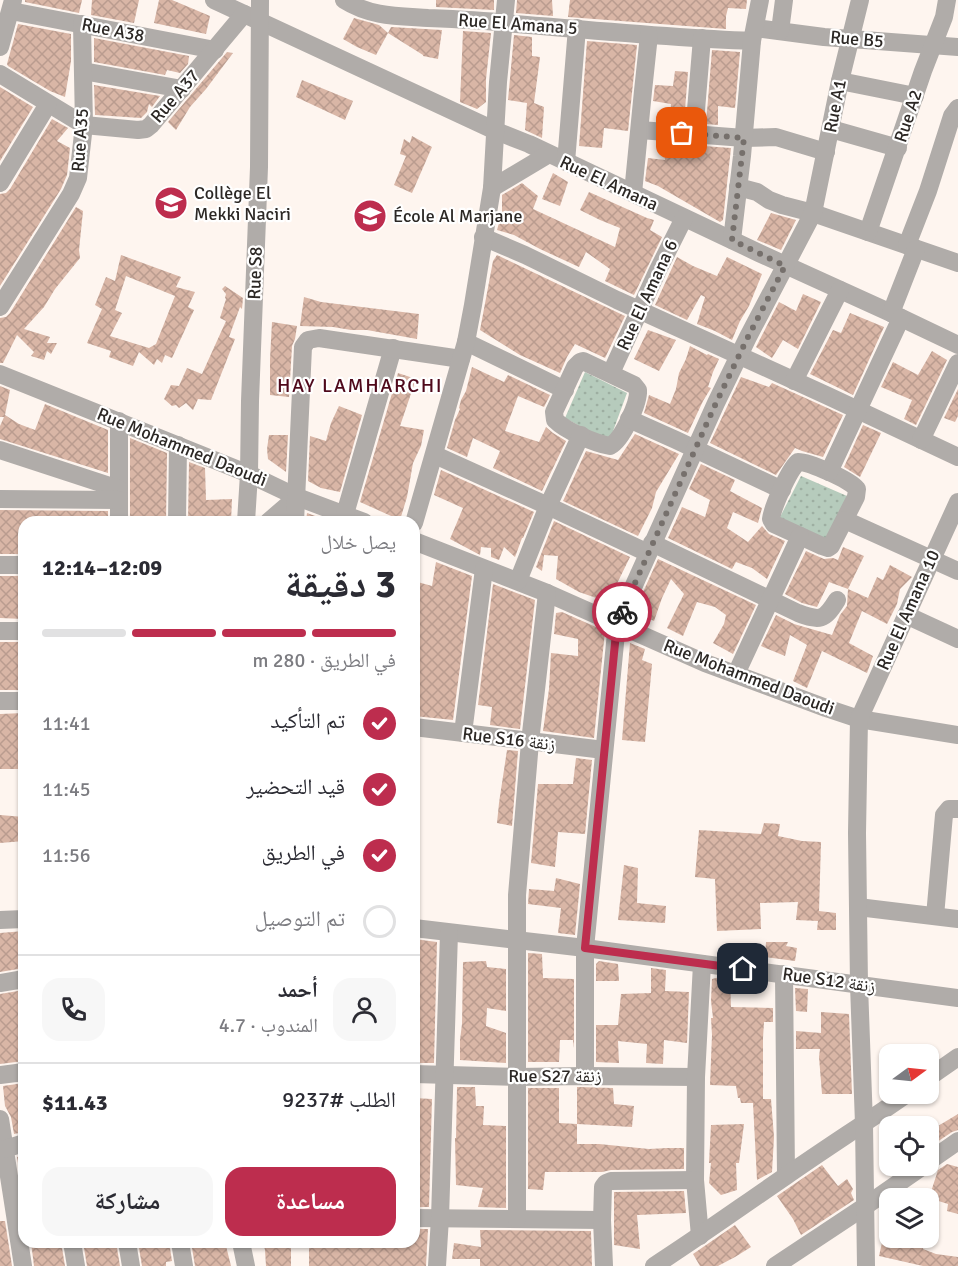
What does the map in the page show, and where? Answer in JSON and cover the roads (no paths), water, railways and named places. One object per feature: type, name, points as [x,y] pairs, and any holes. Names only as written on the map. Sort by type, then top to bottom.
[{"type":"street","name":"Rue El Amana","points":[[214,0],[958,345]]},
{"type":"street","name":"Rue S8","points":[[246,516],[259,155],[252,18],[260,0]]},
{"type":"street","name":"Rue El Amana 5","points":[[344,0],[364,11],[386,8],[504,22],[649,35],[702,38],[754,35]]},
{"type":"street","points":[[416,516],[464,351],[492,188],[498,82],[506,0]]},
{"type":"street","points":[[732,240],[754,35],[760,0]]},
{"type":"street","points":[[780,31],[784,0]]},
{"type":"street","name":"Rue A1","points":[[585,1076],[585,948],[617,623],[716,403],[813,213],[849,39],[860,0]]},
{"type":"street","points":[[1,44],[12,5]]},
{"type":"street","name":"Rue A38","points":[[12,5],[82,24],[214,50]]},
{"type":"street","name":"Rue A2","points":[[868,232],[923,71],[950,12]]},
{"type":"street","name":"Rue A37","points":[[84,125],[146,129],[214,50],[252,18]]},
{"type":"street","name":"Rue A35","points":[[0,307],[71,194],[78,178],[84,125],[82,24]]},
{"type":"street","points":[[566,162],[577,28]]},
{"type":"street","name":"Rue B5","points":[[754,35],[780,31],[958,47]]},
{"type":"street","points":[[633,193],[649,35]]},
{"type":"street","points":[[694,134],[702,38]]},
{"type":"street","points":[[83,71],[182,89]]},
{"type":"street","points":[[0,74],[84,125]]},
{"type":"street","points":[[840,81],[915,96]]},
{"type":"street","points":[[0,183],[48,104]]},
{"type":"street","points":[[829,472],[859,410],[896,315],[911,247],[955,112]]},
{"type":"street","points":[[831,129],[898,148]]},
{"type":"street","points":[[640,130],[744,138],[776,137],[826,152]]},
{"type":"street","points":[[492,188],[549,154]]},
{"type":"street","points":[[738,187],[757,192],[782,205],[813,213],[958,263]]},
{"type":"street","name":"Rue El Amana 6","points":[[611,373],[684,218]]},
{"type":"street","points":[[483,237],[958,457]]},
{"type":"street","points":[[794,381],[840,290]]},
{"type":"street","points":[[295,516],[303,347],[311,338],[393,348],[464,351],[565,390]]},
{"type":"street","points":[[345,514],[393,348]]},
{"type":"street","points":[[580,362],[586,362],[611,373],[636,386],[638,390],[638,397],[629,419],[614,445],[610,446],[581,435],[555,420],[554,412],[575,367],[580,362]]},
{"type":"street","points":[[921,440],[958,363]]},
{"type":"street","name":"Rue Mohammed Daoudi","points":[[0,374],[249,474],[297,497],[350,516]]},
{"type":"street","points":[[629,419],[782,490]]},
{"type":"street","points":[[119,421],[119,516]]},
{"type":"street","points":[[518,581],[548,506],[581,435]]},
{"type":"street","points":[[177,516],[178,445]]},
{"type":"street","points":[[0,450],[119,495]]},
{"type":"street","points":[[435,456],[798,613],[819,619],[830,612],[837,600]]},
{"type":"street","points":[[798,462],[829,472],[858,489],[845,520],[828,548],[774,524],[771,519],[782,490],[793,467],[798,462]]},
{"type":"street","points":[[0,499],[119,495]]},
{"type":"street","points":[[275,516],[297,497]]},
{"type":"street","name":"Rue El Amana 10","points":[[859,719],[958,502]]},
{"type":"street","points":[[845,520],[958,570]]},
{"type":"street","points":[[736,674],[800,536]]},
{"type":"street","name":"Rue Mohammed Daoudi","points":[[420,543],[547,593],[705,663],[826,708],[859,719],[958,735]]},
{"type":"street","points":[[0,565],[18,566]]},
{"type":"street","points":[[463,733],[483,569]]},
{"type":"street","points":[[517,1219],[518,884],[530,742],[547,593]]},
{"type":"street","points":[[906,615],[958,639]]},
{"type":"street","points":[[0,631],[18,631]]},
{"type":"street","points":[[0,701],[18,701]]},
{"type":"street","points":[[859,719],[858,907],[866,1266]]},
{"type":"street","name":"Rue S16 زنقة","points":[[420,728],[604,750]]},
{"type":"street","points":[[936,916],[944,816],[949,809],[958,809]]},
{"type":"street","points":[[858,907],[958,919]]},
{"type":"street","points":[[0,920],[18,919]]},
{"type":"street","name":"Rue S12 زنقة","points":[[420,929],[585,948],[958,998]]},
{"type":"street","points":[[437,1266],[449,933]]},
{"type":"street","points":[[700,1236],[695,1180],[696,1077],[702,964]]},
{"type":"street","points":[[784,974],[786,1175]]},
{"type":"street","points":[[0,983],[18,980]]},
{"type":"street","points":[[939,1070],[958,1057]]},
{"type":"street","points":[[0,1075],[18,1073]]},
{"type":"street","name":"Rue S27 زنقة","points":[[420,1074],[517,1077],[696,1077]]},
{"type":"street","points":[[654,1266],[893,1104]]},
{"type":"street","points":[[0,1119],[18,1238]]},
{"type":"street","points":[[939,1154],[958,1141]]},
{"type":"street","points":[[5,1149],[18,1145]]},
{"type":"street","points":[[775,1266],[909,1176]]},
{"type":"street","points":[[604,1266],[602,1220],[603,1187],[606,1183],[611,1181],[695,1180]]},
{"type":"street","points":[[420,1218],[602,1220]]},
{"type":"street","points":[[20,1248],[23,1266]]},
{"type":"street","points":[[73,1248],[76,1266]]},
{"type":"street","points":[[128,1248],[130,1266]]},
{"type":"street","points":[[181,1248],[184,1266]]},
{"type":"street","points":[[242,1248],[246,1266]]},
{"type":"place","name":"Collège El Mekki Naciri","points":[[171,203]]},
{"type":"place","name":"École Al Marjane","points":[[370,216]]},
{"type":"district","name":"HAY LAMHARCHI","points":[[360,385]]}]
